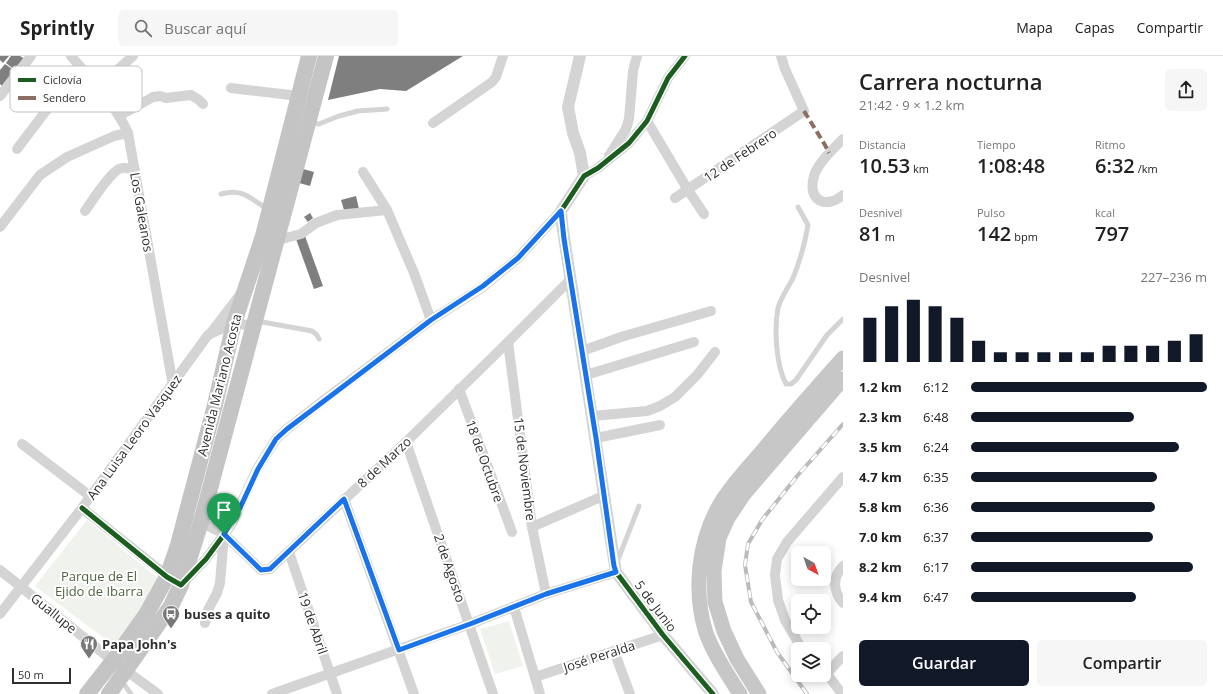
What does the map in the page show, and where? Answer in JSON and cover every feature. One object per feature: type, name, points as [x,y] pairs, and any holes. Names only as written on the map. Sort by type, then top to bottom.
[{"type":"highway","name":"Avenida Mariano Acosta","points":[[109,694],[171,606],[178,545],[185,517],[215,405],[234,323],[244,290],[270,238],[269,211],[309,56]]},
{"type":"highway","name":"Avenida Mariano Acosta","points":[[87,694],[113,662],[147,614],[174,581],[201,522],[255,323],[270,238],[308,123],[327,56]]},
{"type":"main road","points":[[740,694],[717,657],[706,634],[701,612],[698,588],[700,560],[708,532],[720,505],[734,484],[843,358]]},
{"type":"main road","points":[[759,694],[737,659],[724,631],[715,602],[714,570],[719,538],[728,518],[744,494],[843,379]]},
{"type":"street","points":[[23,66],[31,56]]},
{"type":"street","name":"Los Galeanos","points":[[71,56],[80,66]]},
{"type":"street","points":[[122,66],[133,56]]},
{"type":"street","points":[[433,123],[492,82],[496,77],[503,56]]},
{"type":"street","points":[[580,56],[568,107],[573,133],[580,153],[584,176]]},
{"type":"street","points":[[604,164],[626,128],[629,119],[633,71],[637,56]]},
{"type":"street","points":[[82,508],[174,581],[206,559],[240,508],[258,469],[276,439],[293,424],[431,320],[483,286],[518,258],[561,211],[584,176],[604,164],[629,143],[647,121],[668,78],[685,56]]},
{"type":"street","name":"12 de Febrero","points":[[676,198],[804,111],[785,69],[782,56]]},
{"type":"street","points":[[0,96],[10,83]]},
{"type":"street","points":[[231,88],[299,96]]},
{"type":"street","points":[[142,103],[153,97],[160,96],[166,98],[191,95],[203,104]]},
{"type":"street","points":[[17,148],[45,112]]},
{"type":"street","name":"Los Galeanos","points":[[116,112],[128,133],[173,385]]},
{"type":"street","points":[[119,116],[126,112]]},
{"type":"street","points":[[647,121],[704,214]]},
{"type":"street","points":[[0,227],[40,176],[67,157],[114,136],[128,133]]},
{"type":"street","points":[[843,139],[829,153],[814,175],[812,188],[814,196],[818,201],[823,203],[836,200],[843,195]]},
{"type":"street","points":[[85,211],[113,174],[119,169],[125,167],[134,170]]},
{"type":"street","points":[[363,172],[387,210],[414,273],[431,320]]},
{"type":"street","points":[[270,238],[300,234],[316,223],[336,215],[387,210]]},
{"type":"street","name":"5 de Junio","points":[[561,211],[570,280],[596,438],[603,496],[616,569],[663,635],[712,694]]},
{"type":"street","name":"8 de Marzo","points":[[185,517],[201,522],[224,534],[261,570],[270,569],[406,442],[570,280]]},
{"type":"street","points":[[208,336],[244,290]]},
{"type":"street","points":[[582,351],[621,337],[710,311]]},
{"type":"street","points":[[234,323],[255,323]]},
{"type":"street","name":"Ana Luisa Leoro Vasquez","points":[[0,614],[82,508],[208,336],[234,323]]},
{"type":"street","name":"15 de Noviembre","points":[[508,342],[532,527],[546,594]]},
{"type":"street","points":[[586,375],[694,342]]},
{"type":"street","points":[[592,416],[647,412],[660,406],[675,397],[697,375],[715,352]]},
{"type":"street","name":"18 de Octubre","points":[[459,389],[512,532]]},
{"type":"street","points":[[596,438],[660,425]]},
{"type":"street","name":"2 de Agosto","points":[[406,442],[493,694]]},
{"type":"street","points":[[22,444],[90,496]]},
{"type":"street","points":[[798,642],[785,620],[778,600],[775,575],[778,560],[787,542],[842,481]]},
{"type":"street","points":[[532,527],[603,496]]},
{"type":"street","points":[[344,499],[414,694]]},
{"type":"street","points":[[206,624],[208,610],[217,593],[220,583],[224,534]]},
{"type":"street","name":"19 de Abril","points":[[289,552],[337,694]]},
{"type":"street","points":[[843,566],[838,572],[835,584],[835,590],[838,598],[843,604]]},
{"type":"street","points":[[272,694],[399,650],[616,569]]},
{"type":"street","name":"Guallupe","points":[[0,570],[113,662],[123,675],[138,678],[158,694]]},
{"type":"street","points":[[514,607],[540,694]]},
{"type":"street","name":"José Peralda","points":[[535,677],[663,635]]},
{"type":"street","points":[[614,652],[630,694]]},
{"type":"street","points":[[831,667],[843,656]]},
{"type":"street","points":[[831,679],[842,694]]},
{"type":"lane","points":[[308,123],[319,124],[339,116],[358,111],[387,109]]},
{"type":"lane","points":[[221,194],[231,191],[240,192],[269,211]]},
{"type":"lane","points":[[798,207],[808,225],[801,258],[778,308],[778,355],[786,384],[791,384],[796,380],[827,335],[843,319]]},
{"type":"lane","points":[[255,323],[312,331],[317,334],[319,339]]},
{"type":"lane","points":[[820,406],[843,389]]},
{"type":"lane","points":[[616,569],[639,506]]},
{"type":"lane","points":[[123,675],[131,694]]},
{"type":"green space","name":"Parque de El Ejido de Ibarra","points":[[87,520],[161,581],[117,648],[35,586]]},
{"type":"green space","points":[[509,621],[523,666],[495,674],[480,629]]},
{"type":"building","points":[[0,56],[9,56],[3,63],[0,60]]},
{"type":"building","points":[[11,56],[20,56],[25,59],[20,66],[10,66],[6,63]]},
{"type":"building","points":[[339,56],[463,56],[406,91],[380,89],[328,100]]},
{"type":"building","points":[[5,64],[10,68],[10,78],[3,87],[0,84],[0,70]]},
{"type":"building","points":[[303,169],[314,172],[310,186],[299,183]]},
{"type":"building","points":[[356,196],[359,209],[345,213],[341,200]]},
{"type":"building","points":[[310,213],[313,218],[308,222],[304,217]]},
{"type":"building","points":[[305,236],[323,286],[314,289],[296,239]]},
{"type":"railway","points":[[807,694],[777,652],[751,602],[745,565],[748,544],[762,520],[798,475],[843,424]]},
{"type":"marked path","points":[[804,111],[829,153]]},
{"type":"cycle path","points":[[82,508],[167,577],[181,585],[206,559],[231,525],[257,469],[276,439],[287,429],[431,320],[483,287],[518,258],[561,211],[584,176],[598,168],[629,143],[647,121],[668,78],[685,56]]},
{"type":"cycle path","points":[[561,211],[564,239],[616,572],[663,635],[713,694]]},
{"type":"place","name":"buses a quito","points":[[171,629]]},
{"type":"place","name":"Papa John's","points":[[89,659]]},
{"type":"route","points":[[561,211],[570,280],[576,309],[596,438],[603,496],[616,572],[546,594],[399,650],[344,499],[270,569],[261,570],[224,534],[231,525],[258,469],[276,439],[370,365],[431,320],[483,286],[518,258],[561,211]]}]
